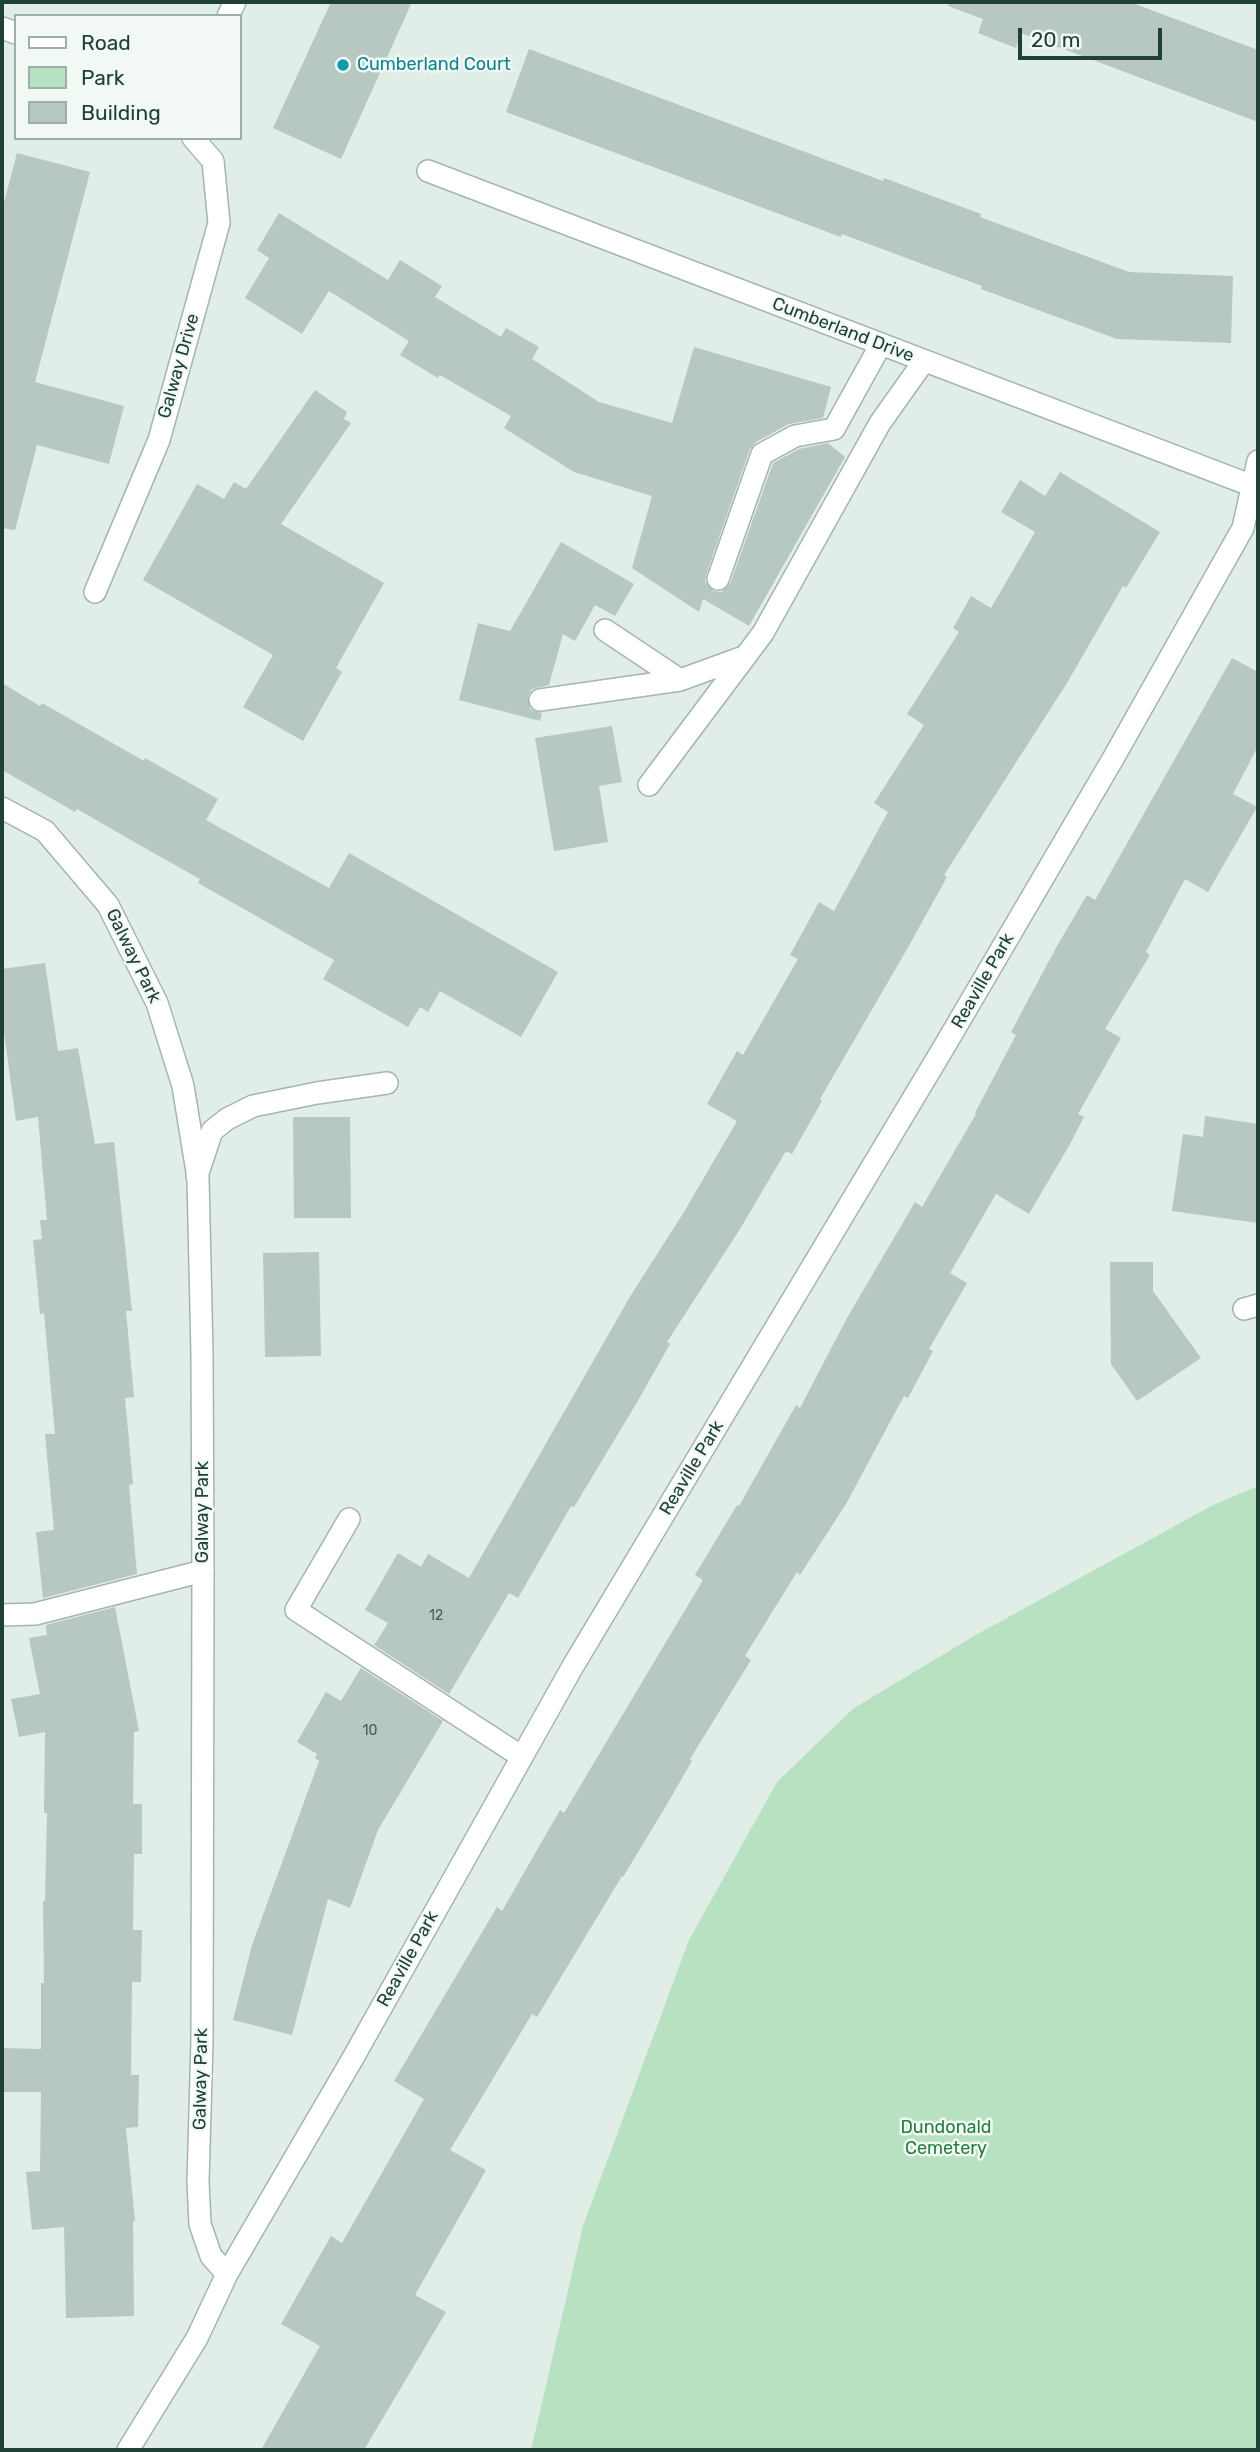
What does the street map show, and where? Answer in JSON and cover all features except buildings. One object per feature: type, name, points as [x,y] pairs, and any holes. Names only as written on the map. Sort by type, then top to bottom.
[{"type":"street","name":"Galway Drive","points":[[95,592],[159,440],[219,223],[213,161],[195,140]]},
{"type":"street","name":"Cumberland Drive","points":[[428,171],[1255,487]]},
{"type":"street","points":[[718,579],[762,453],[795,436],[834,429],[881,345]]},
{"type":"street","points":[[649,785],[763,633],[880,423],[923,361]]},
{"type":"street","name":"Reaville Park","points":[[128,2450],[197,2339],[227,2274],[353,2058],[573,1666],[944,1047],[1114,757],[1243,527],[1255,487],[1258,461]]},
{"type":"street","points":[[605,630],[680,680]]},
{"type":"street","points":[[540,700],[680,680],[746,656]]},
{"type":"street","name":"Galway Park","points":[[2,808],[45,831],[108,905],[158,1003],[183,1086],[197,1177],[202,1354],[203,1571],[202,2040],[198,2182],[200,2224],[211,2256],[227,2274]]},
{"type":"street","points":[[197,1177],[212,1131],[235,1115],[253,1107],[317,1093],[387,1083]]},
{"type":"street","points":[[349,1518],[296,1610],[522,1757]]},
{"type":"street","points":[[2,1615],[35,1614],[203,1571]]},
{"type":"green space","name":"Dundonald Cemetery","points":[[1258,1486],[1258,2450],[531,2450],[583,2226],[689,1940],[777,1782],[854,1708],[974,1636],[1213,1505]]},
{"type":"place","name":"Cumberland Court","points":[[343,65]]}]
